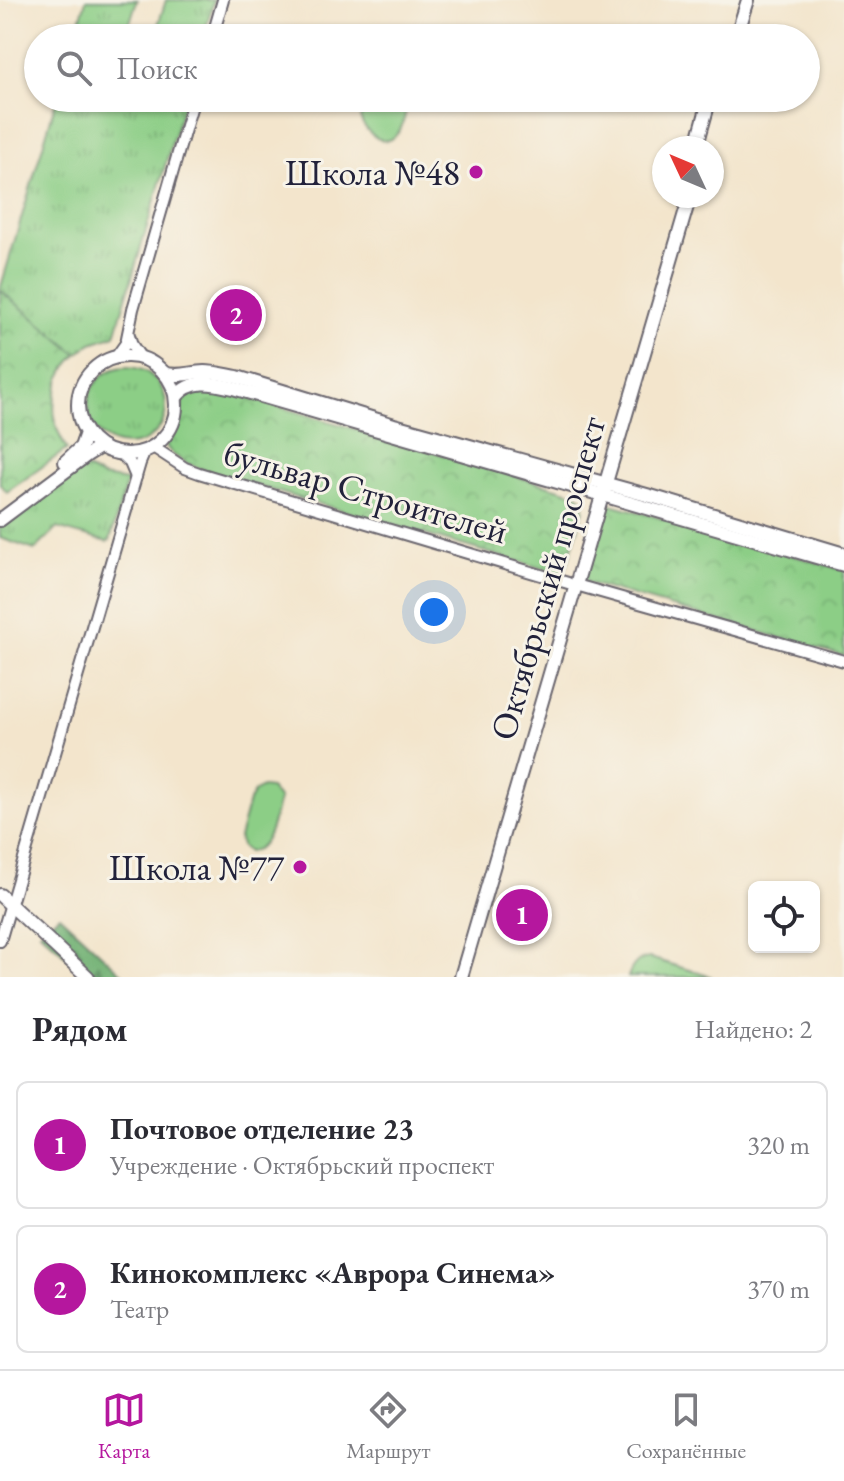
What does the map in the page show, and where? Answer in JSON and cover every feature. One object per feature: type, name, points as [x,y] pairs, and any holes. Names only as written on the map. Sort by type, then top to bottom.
[{"type":"main road","points":[[732,24],[739,0]]},
{"type":"main road","points":[[740,24],[748,0]]},
{"type":"main road","points":[[699,136],[706,112]]},
{"type":"main road","points":[[708,136],[715,112]]},
{"type":"main road","name":"Октябрьский проспект","points":[[667,262],[679,208]]},
{"type":"main road","name":"Октябрьский проспект","points":[[461,977],[600,488],[686,208]]},
{"type":"main road","points":[[116,357],[141,358],[156,365],[170,381],[176,397],[176,416],[162,441],[138,454],[122,455],[100,447],[86,433],[78,410],[79,393],[92,370],[99,365],[116,357]]},
{"type":"main road","name":"бульвар Строителей","points":[[164,373],[178,376],[202,372],[237,377],[844,565]]},
{"type":"main road","name":"бульвар Строителей","points":[[176,397],[190,385],[219,384],[844,554]]},
{"type":"main road","points":[[0,509],[73,456],[81,447],[86,433]]},
{"type":"main road","points":[[0,520],[100,447]]},
{"type":"main road","name":"Октябрьский проспект","points":[[453,977],[572,584]]},
{"type":"main road","points":[[0,895],[88,977]]},
{"type":"street","points":[[216,24],[223,0]]},
{"type":"street","points":[[116,357],[129,333],[133,309],[190,112]]},
{"type":"street","points":[[129,333],[132,345],[141,358]]},
{"type":"street","points":[[0,941],[136,477],[149,449]]},
{"type":"street","name":"бульвар Строителей","points":[[149,449],[199,473],[844,661]]},
{"type":"street","points":[[122,455],[130,463],[136,477]]},
{"type":"green space","points":[[86,0],[137,0],[129,24],[79,24]]},
{"type":"green space","points":[[166,0],[214,0],[207,24],[158,24]]},
{"type":"green space","points":[[53,112],[181,112],[115,335],[92,343],[77,354],[0,290]]},
{"type":"green space","points":[[362,112],[406,112],[400,130],[389,140],[372,135],[360,118]]},
{"type":"green space","points":[[0,290],[77,354],[62,375],[55,399],[56,424],[67,449],[7,492],[0,484]]},
{"type":"green space","points":[[119,367],[135,367],[149,373],[160,384],[166,406],[160,428],[149,439],[135,445],[119,445],[105,439],[94,428],[88,414],[88,398],[94,384],[105,373]]},
{"type":"green space","points":[[196,387],[222,390],[577,494],[583,501],[584,509],[566,568],[555,572],[188,464],[166,446],[178,423],[183,397]]},
{"type":"green space","points":[[79,465],[102,477],[127,481],[110,540],[107,542],[57,528],[35,550],[0,538],[0,523]]},
{"type":"green space","points":[[611,504],[844,570],[844,656],[588,583],[583,576],[604,507]]},
{"type":"green space","points":[[262,787],[270,788],[279,800],[266,839],[261,846],[248,852],[241,846],[239,838],[249,801],[254,792]]},
{"type":"green space","points":[[59,915],[126,977],[89,977],[40,932]]},
{"type":"green space","points":[[650,958],[712,977],[628,977],[636,963]]},
{"type":"place","name":"Школа №48","points":[[476,172]]},
{"type":"place","name":"Кинокомплекс «Аврора Синема»","points":[[236,315]]},
{"type":"place","name":"Школа №77","points":[[300,867]]},
{"type":"place","name":"Почтовое отделение 23","points":[[522,915]]}]
